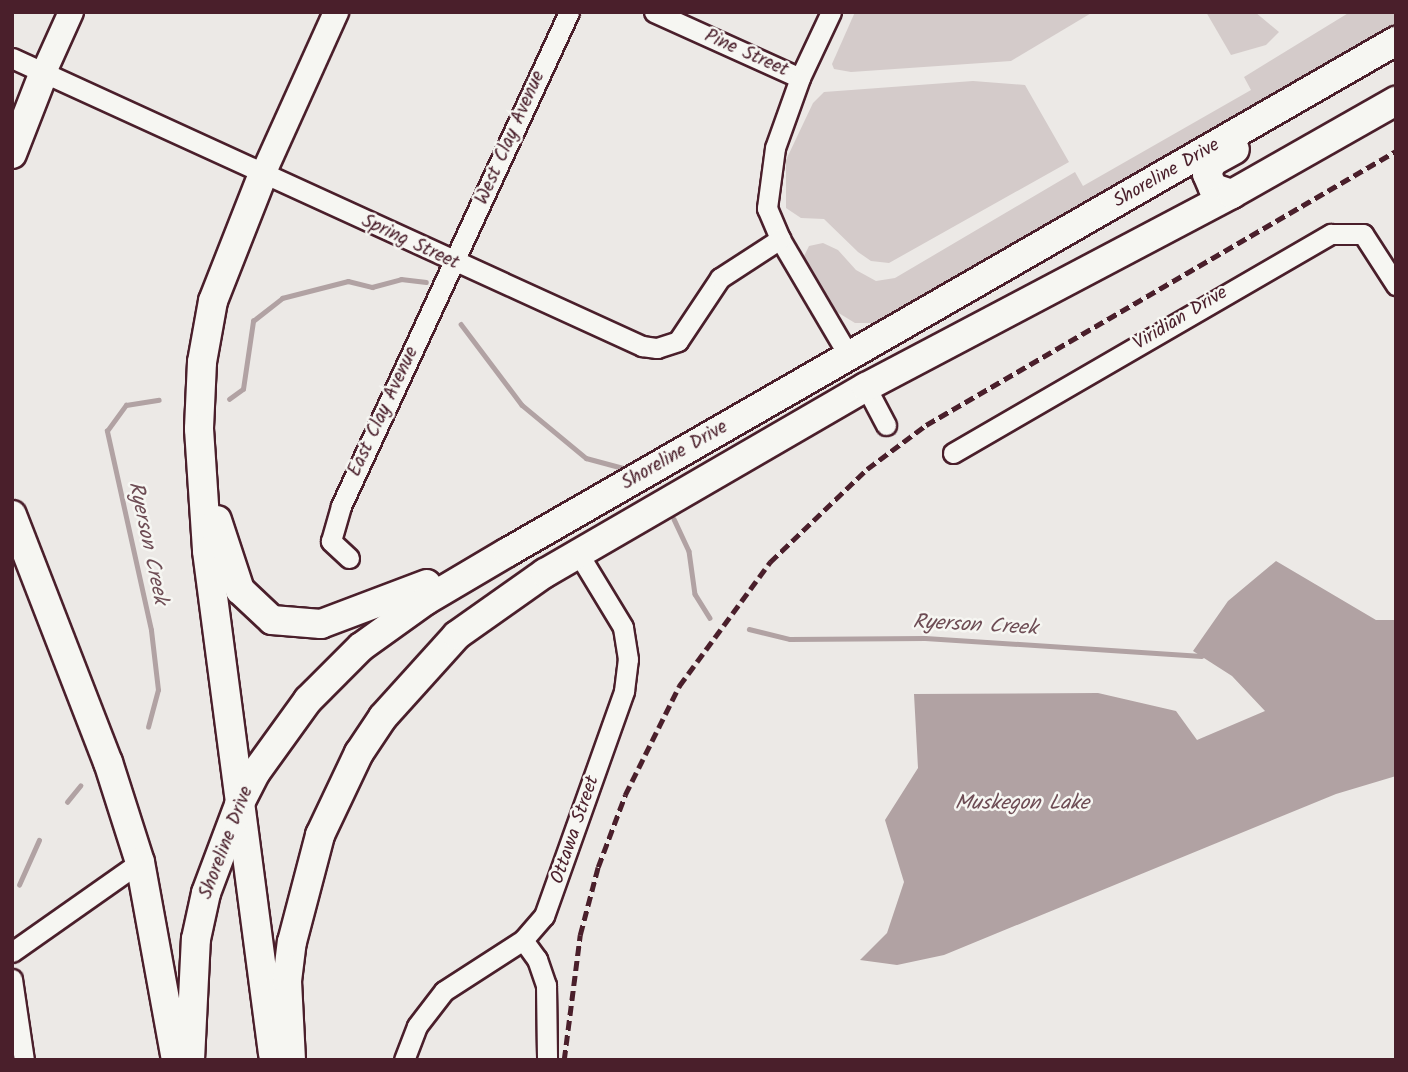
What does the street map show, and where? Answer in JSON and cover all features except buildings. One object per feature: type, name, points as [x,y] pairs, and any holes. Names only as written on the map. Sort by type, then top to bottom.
[{"type":"highway","name":"Shoreline Drive","points":[[190,1060],[196,939],[205,893],[239,805],[279,738],[335,671],[393,623],[508,552],[1396,41]]},
{"type":"highway","points":[[1232,194],[1210,182],[1212,162],[1368,69],[1396,47]]},
{"type":"highway","points":[[12,154],[44,72]]},
{"type":"highway","name":"Shoreline Drive","points":[[291,1060],[287,981],[299,910],[320,835],[359,752],[406,688],[457,635],[578,553],[866,387],[1232,194],[1396,101]]},
{"type":"highway","points":[[263,174],[226,260],[206,332],[200,408],[207,551],[274,1060]]},
{"type":"highway","points":[[866,387],[953,329],[1037,284],[1049,266],[1035,250]]},
{"type":"highway","points":[[578,553],[564,543],[569,531],[725,440],[768,403]]},
{"type":"highway","points":[[201,467],[240,590],[272,620],[305,625],[338,621],[508,552]]},
{"type":"highway","points":[[12,515],[108,762],[140,862],[176,1060]]},
{"type":"main road","points":[[44,72],[71,12]]},
{"type":"main road","points":[[263,174],[336,12]]},
{"type":"street","name":"West Clay Avenue","points":[[454,264],[569,12]]},
{"type":"street","name":"Pine Street","points":[[654,12],[800,78]]},
{"type":"street","points":[[831,12],[800,78],[768,173],[767,208],[780,239],[849,356]]},
{"type":"street","name":"Spring Street","points":[[12,58],[454,264],[619,338],[657,348],[687,332],[730,268],[780,239]]},
{"type":"street","name":"Viridian Drive","points":[[953,453],[1331,234],[1363,234],[1396,285]]},
{"type":"street","name":"East Clay Avenue","points":[[349,558],[331,541],[341,506],[454,264]]},
{"type":"street","points":[[866,387],[886,425]]},
{"type":"street","name":"Ottawa Street","points":[[404,1060],[417,1026],[444,991],[523,940],[552,900],[627,675],[623,627],[578,553]]},
{"type":"street","points":[[12,952],[140,862]]},
{"type":"street","points":[[523,940],[537,958],[546,985],[547,1060]]},
{"type":"street","points":[[12,979],[24,1060]]},
{"type":"shaded area","points":[[855,12],[1093,12],[1011,61],[851,72],[834,69],[832,64]]},
{"type":"shaded area","points":[[1206,12],[1255,12],[1279,32],[1266,45],[1231,55]]},
{"type":"shaded area","points":[[1350,12],[1396,12],[1396,31],[1126,188],[1044,225],[873,323],[855,323],[837,312],[818,286],[804,256],[809,246],[823,243],[838,250],[856,270],[876,281],[895,278],[1075,172],[1083,186],[1251,90],[1244,77]]},
{"type":"shaded area","points":[[973,81],[1025,85],[1069,162],[889,263],[871,261],[824,219],[801,218],[786,208],[786,160],[813,103],[824,92]]},
{"type":"water","name":"Muskegon Lake","points":[[1276,561],[1376,620],[1396,620],[1396,776],[1336,794],[944,955],[897,965],[860,960],[887,933],[904,882],[885,820],[918,768],[914,694],[1098,693],[1176,711],[1197,740],[1265,711],[1232,676],[1193,651],[1228,601]]},
{"type":"waterway","name":"Ryerson Creek","points":[[229,399],[243,389],[253,321],[282,298],[348,281],[372,287],[401,279],[426,282]]},
{"type":"waterway","name":"Ryerson Creek","points":[[461,324],[522,405],[586,458],[624,468]]},
{"type":"waterway","name":"Ryerson Creek","points":[[148,727],[158,690],[151,630],[107,431],[126,405],[159,400]]},
{"type":"waterway","name":"Ryerson Creek","points":[[674,519],[689,551],[695,594],[710,618]]},
{"type":"waterway","name":"Ryerson Creek","points":[[749,629],[790,639],[925,638],[1201,656]]},
{"type":"waterway","name":"Ryerson Creek","points":[[67,802],[80,786]]},
{"type":"waterway","name":"Ryerson Creek","points":[[19,885],[39,840]]},
{"type":"railway","points":[[564,1060],[580,935],[598,867],[625,795],[679,686],[770,562],[867,469],[926,425],[1396,151]]}]
